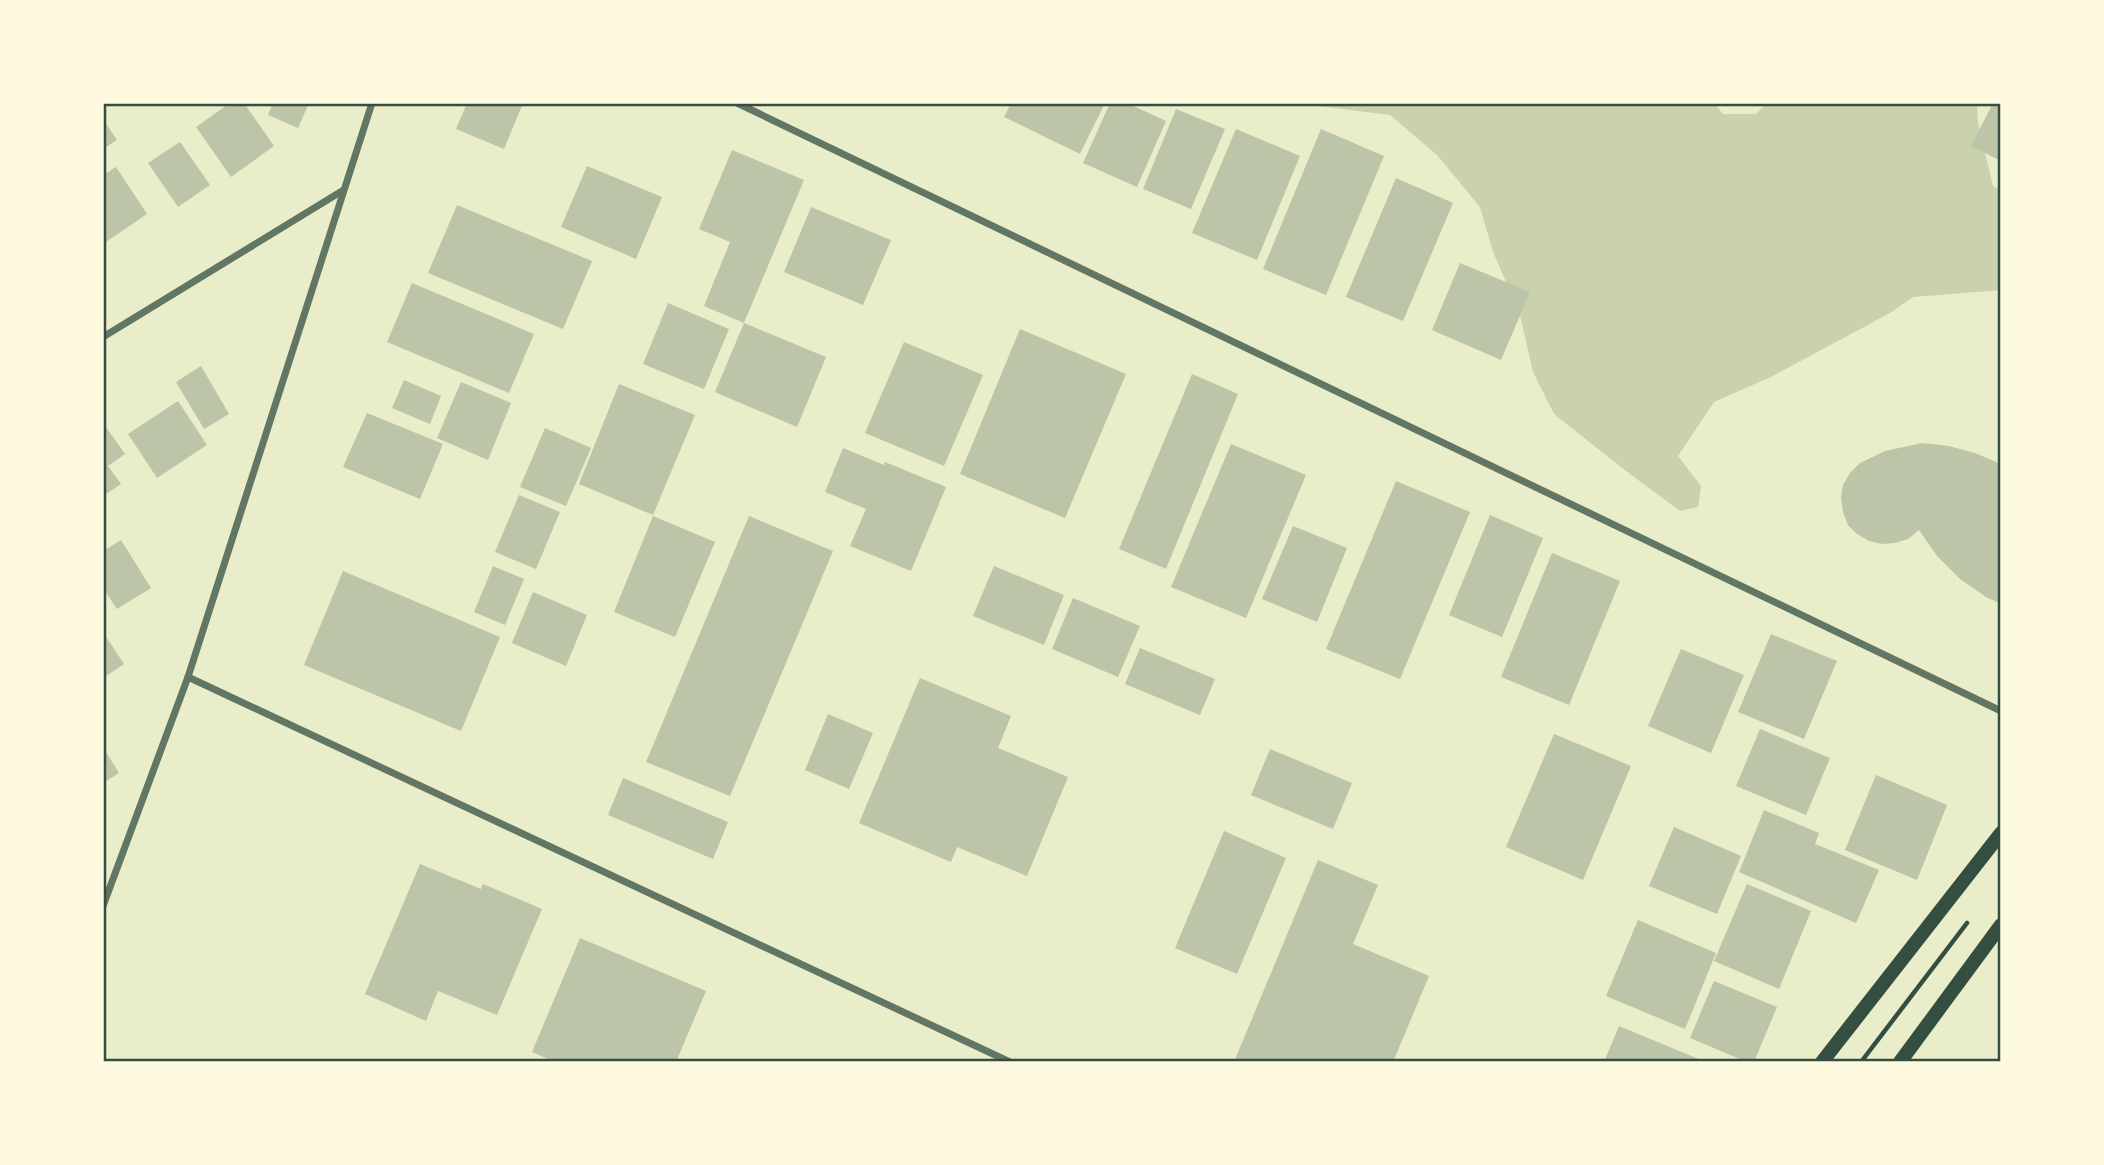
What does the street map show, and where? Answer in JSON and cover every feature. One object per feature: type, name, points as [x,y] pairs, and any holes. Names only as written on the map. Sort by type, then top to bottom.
[{"type":"main road","points":[[1822,1062],[2001,834]]},
{"type":"main road","points":[[1900,1062],[2001,925]]},
{"type":"street","points":[[103,906],[188,677],[372,103]]},
{"type":"street","points":[[737,103],[2001,710]]},
{"type":"street","points":[[103,337],[342,191]]},
{"type":"street","points":[[188,677],[1010,1062]]},
{"type":"path","points":[[1861,1062],[1968,922]]},
{"type":"green space","points":[[1312,103],[1714,103],[1723,114],[1756,114],[1767,103],[1977,103],[1978,123],[1993,186],[2001,191],[2001,290],[1913,297],[1890,313],[1773,376],[1714,402],[1678,456],[1701,486],[1698,507],[1680,511],[1554,414],[1533,372],[1519,311],[1493,252],[1480,207],[1438,156],[1390,115]]},
{"type":"building","points":[[230,103],[244,103],[274,146],[231,177],[196,127]]},
{"type":"building","points":[[273,103],[309,103],[298,128],[268,115]]},
{"type":"building","points":[[467,103],[523,103],[504,149],[456,129]]},
{"type":"building","points":[[1011,103],[1105,103],[1080,154],[1004,117]]},
{"type":"building","points":[[1110,103],[1127,103],[1166,121],[1137,187],[1083,163]]},
{"type":"building","points":[[1993,103],[2001,103],[2001,161],[1971,146]]},
{"type":"building","points":[[1176,109],[1225,129],[1191,209],[1143,189]]},
{"type":"building","points":[[103,119],[117,140],[103,149]]},
{"type":"building","points":[[1236,129],[1300,156],[1257,260],[1192,233]]},
{"type":"building","points":[[1321,129],[1384,156],[1326,295],[1263,269]]},
{"type":"building","points":[[180,142],[210,185],[178,207],[148,163]]},
{"type":"building","points":[[732,150],[804,180],[744,323],[704,306],[730,242],[699,229]]},
{"type":"building","points":[[587,166],[662,197],[636,259],[561,227]]},
{"type":"building","points":[[116,167],[147,214],[103,244],[103,175]]},
{"type":"building","points":[[1396,178],[1453,203],[1403,321],[1346,297]]},
{"type":"building","points":[[457,205],[592,261],[563,329],[428,273]]},
{"type":"building","points":[[811,207],[891,240],[863,305],[784,272]]},
{"type":"building","points":[[1460,263],[1530,292],[1501,360],[1432,330]]},
{"type":"building","points":[[412,283],[534,334],[509,393],[387,342]]},
{"type":"building","points":[[668,303],[729,329],[704,389],[643,364]]},
{"type":"building","points":[[744,323],[826,357],[797,427],[715,392]]},
{"type":"building","points":[[1020,329],[1126,374],[1065,518],[960,474]]},
{"type":"building","points":[[904,342],[983,375],[944,466],[865,433]]},
{"type":"building","points":[[201,366],[229,414],[204,429],[176,382]]},
{"type":"building","points":[[1192,374],[1238,394],[1166,569],[1119,549]]},
{"type":"building","points":[[404,380],[441,396],[430,424],[392,408]]},
{"type":"building","points":[[461,382],[511,403],[488,460],[437,438]]},
{"type":"building","points":[[619,384],[695,415],[653,515],[579,484]]},
{"type":"building","points":[[178,401],[207,445],[157,478],[128,434]]},
{"type":"building","points":[[367,413],[443,444],[420,499],[343,467]]},
{"type":"building","points":[[103,423],[125,454],[108,466],[121,484],[106,494],[103,490]]},
{"type":"building","points":[[545,428],[591,448],[566,506],[520,487]]},
{"type":"building","points":[[1922,443],[1949,446],[2001,464],[2001,604],[1960,579],[1937,556],[1919,530],[1908,539],[1882,544],[1869,541],[1848,525],[1841,498],[1843,485],[1850,473],[1860,463],[1885,451]]},
{"type":"building","points":[[1231,444],[1306,475],[1246,618],[1171,587]]},
{"type":"building","points":[[843,448],[946,487],[911,571],[850,546],[866,509],[825,492]]},
{"type":"building","points":[[1396,481],[1470,512],[1400,679],[1326,649]]},
{"type":"building","points":[[519,495],[560,512],[536,569],[495,552]]},
{"type":"building","points":[[1490,515],[1543,538],[1502,637],[1449,615]]},
{"type":"building","points":[[653,516],[715,542],[675,637],[614,612]]},
{"type":"building","points":[[749,516],[833,551],[730,796],[646,762]]},
{"type":"building","points":[[1293,526],[1347,548],[1317,622],[1262,599]]},
{"type":"building","points":[[121,540],[151,588],[117,609],[103,588],[103,551]]},
{"type":"building","points":[[1552,553],[1620,581],[1569,705],[1501,677]]},
{"type":"building","points":[[493,566],[524,579],[505,625],[474,612]]},
{"type":"building","points":[[994,566],[1064,595],[1044,645],[973,616]]},
{"type":"building","points":[[343,571],[500,637],[461,731],[304,665]]},
{"type":"building","points":[[533,592],[587,615],[566,666],[512,643]]},
{"type":"building","points":[[1073,598],[1140,626],[1118,677],[1052,649]]},
{"type":"building","points":[[103,632],[124,664],[103,678]]},
{"type":"building","points":[[1771,634],[1837,661],[1804,739],[1738,712]]},
{"type":"building","points":[[1140,648],[1215,679],[1200,715],[1125,684]]},
{"type":"building","points":[[1681,649],[1744,675],[1711,753],[1648,726]]},
{"type":"building","points":[[920,678],[1011,716],[998,748],[1068,777],[1027,876],[957,847],[951,862],[859,823]]},
{"type":"building","points":[[828,714],[873,733],[849,789],[805,770]]},
{"type":"building","points":[[1760,729],[1830,758],[1806,815],[1736,786]]},
{"type":"building","points":[[1554,734],[1631,766],[1583,880],[1506,847]]},
{"type":"building","points":[[103,747],[119,773],[103,783]]},
{"type":"building","points":[[1270,749],[1352,783],[1333,829],[1251,795]]},
{"type":"building","points":[[1876,775],[1947,805],[1917,880],[1845,850]]},
{"type":"building","points":[[623,778],[728,822],[713,859],[608,815]]},
{"type":"building","points":[[1764,810],[1819,833],[1815,844],[1879,870],[1856,923],[1739,872]]},
{"type":"building","points":[[1674,827],[1741,856],[1717,914],[1649,886]]},
{"type":"building","points":[[1224,831],[1286,858],[1237,974],[1175,948]]},
{"type":"building","points":[[1318,860],[1378,885],[1353,944],[1429,976],[1393,1062],[1234,1062]]},
{"type":"building","points":[[420,864],[481,889],[483,884],[542,909],[497,1015],[438,991],[426,1021],[365,994]]},
{"type":"building","points":[[1747,884],[1811,911],[1779,989],[1714,961]]},
{"type":"building","points":[[1638,920],[1716,953],[1685,1029],[1606,996]]},
{"type":"building","points":[[580,938],[706,991],[676,1062],[555,1062],[532,1052]]},
{"type":"building","points":[[1714,981],[1777,1007],[1754,1062],[1747,1062],[1690,1038]]},
{"type":"building","points":[[1619,1026],[1706,1062],[1604,1062]]}]
